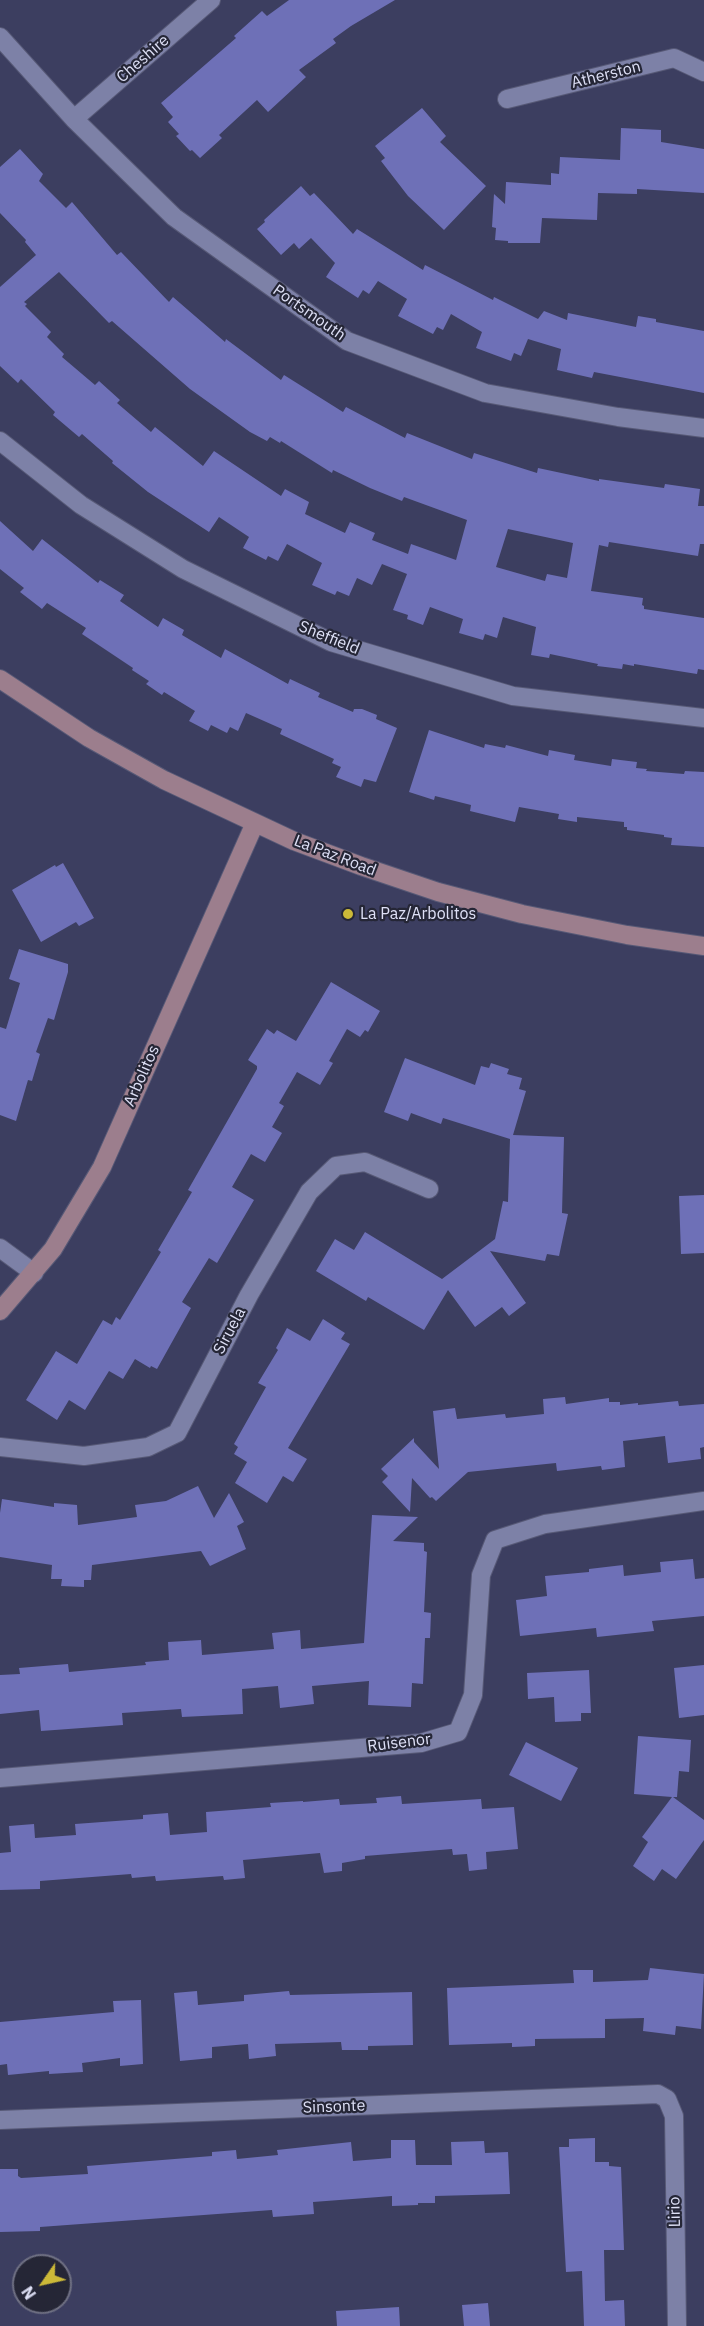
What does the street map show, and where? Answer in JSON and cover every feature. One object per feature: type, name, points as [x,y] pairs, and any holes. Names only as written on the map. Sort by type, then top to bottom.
[{"type":"main road","name":"La Paz Road","points":[[0,679],[89,738],[189,792],[255,823],[361,866],[476,903],[569,925],[704,946]]},
{"type":"main road","name":"Arbolitos","points":[[0,1311],[34,1273],[73,1219],[102,1167],[255,823]]},
{"type":"street","name":"Cheshire","points":[[74,119],[212,0]]},
{"type":"street","name":"Portsmouth","points":[[0,37],[74,119],[174,217],[347,341],[485,393],[618,417],[704,428]]},
{"type":"street","name":"Atherston","points":[[507,99],[674,58],[704,72]]},
{"type":"street","name":"Sheffield","points":[[0,441],[81,506],[183,569],[331,642],[513,696],[704,718]]},
{"type":"street","name":"Siruela","points":[[0,1447],[84,1456],[148,1447],[177,1433],[249,1295],[309,1192],[336,1166],[365,1162],[429,1189]]},
{"type":"street","points":[[0,1248],[34,1273]]},
{"type":"street","name":"Ruisenor","points":[[0,1778],[421,1743],[458,1732],[474,1695],[481,1575],[495,1540],[545,1524],[704,1501]]},
{"type":"street","name":"Sinsonte","points":[[0,2120],[635,2094],[658,2094],[667,2099]]},
{"type":"street","name":"Lirio","points":[[667,2099],[674,2116],[677,2326]]},
{"type":"building","points":[[289,0],[395,0],[333,39],[336,43],[299,70],[306,77],[268,112],[257,100],[219,135],[222,138],[200,158],[176,136],[179,134],[168,122],[173,117],[161,103],[236,38],[234,36],[262,11],[267,16]]},
{"type":"building","points":[[422,108],[446,136],[440,142],[486,186],[444,230],[408,196],[381,161],[385,158],[375,146]]},
{"type":"building","points":[[621,128],[661,130],[661,142],[704,149],[704,193],[637,189],[637,194],[598,193],[597,220],[542,218],[540,243],[508,243],[508,241],[495,240],[496,228],[492,227],[494,194],[505,204],[506,182],[551,185],[551,173],[559,174],[560,157],[620,160]]},
{"type":"building","points":[[20,149],[43,174],[39,181],[66,208],[72,202],[117,255],[121,252],[169,302],[173,297],[225,342],[226,339],[281,380],[284,375],[343,412],[346,407],[405,438],[407,433],[472,459],[474,453],[537,473],[538,468],[599,481],[599,479],[664,488],[665,484],[700,489],[698,506],[704,506],[704,544],[700,544],[698,556],[609,542],[608,547],[599,545],[591,591],[643,598],[644,609],[704,618],[704,670],[698,669],[697,674],[634,664],[634,666],[623,664],[622,669],[597,666],[598,664],[550,654],[549,658],[531,655],[536,627],[503,617],[497,638],[485,634],[483,640],[459,633],[463,619],[430,607],[423,625],[407,619],[408,615],[393,610],[407,574],[382,564],[372,585],[357,578],[349,596],[337,591],[335,595],[312,585],[322,563],[287,544],[278,561],[268,556],[266,560],[243,548],[249,537],[219,517],[209,532],[148,492],[112,463],[113,461],[82,434],[79,437],[53,415],[55,412],[21,379],[18,383],[0,366],[0,287],[36,255],[25,242],[26,240],[0,213],[0,167]],"holes":[[[59,272],[109,323],[112,321],[190,389],[250,432],[267,441],[270,437],[280,443],[281,441],[332,473],[333,470],[402,501],[404,497],[467,520],[456,560],[411,544],[408,554],[372,540],[375,533],[350,522],[345,533],[305,514],[309,502],[285,489],[281,496],[214,451],[203,466],[155,427],[151,432],[117,403],[120,400],[99,381],[95,385],[62,357],[64,354],[47,337],[51,332],[25,306],[27,304],[24,302]],[[508,529],[573,543],[567,578],[547,574],[545,581],[496,567]]]},
{"type":"building","points":[[301,186],[310,196],[314,193],[353,234],[357,229],[423,270],[425,265],[493,300],[494,297],[538,319],[544,311],[567,320],[568,313],[636,327],[638,316],[656,319],[656,322],[704,331],[704,393],[594,372],[592,378],[557,370],[561,349],[528,339],[521,356],[514,353],[511,361],[476,348],[482,332],[451,314],[443,330],[437,327],[433,334],[398,316],[407,299],[378,281],[369,294],[363,290],[358,298],[326,277],[335,263],[311,238],[299,249],[294,243],[281,255],[257,229]]},
{"type":"building","points":[[0,521],[33,551],[42,539],[98,583],[100,580],[124,595],[120,601],[158,627],[163,618],[184,630],[182,635],[221,658],[225,649],[288,684],[290,679],[320,693],[318,697],[353,712],[354,709],[362,709],[377,715],[376,719],[397,728],[376,782],[364,779],[361,787],[336,777],[341,767],[332,763],[334,759],[280,734],[282,729],[246,713],[238,731],[230,727],[227,733],[211,725],[208,731],[189,721],[195,711],[164,692],[162,695],[146,684],[149,681],[132,670],[133,668],[82,634],[86,628],[47,603],[42,609],[20,592],[24,588],[0,569]]},
{"type":"building","points":[[429,730],[484,748],[485,744],[505,748],[506,745],[548,756],[549,750],[575,755],[574,760],[611,766],[612,759],[637,762],[636,768],[647,769],[646,771],[684,774],[685,771],[704,772],[704,847],[671,845],[672,838],[627,830],[624,822],[577,817],[577,822],[558,819],[559,814],[519,807],[515,822],[470,811],[471,805],[435,796],[434,800],[409,792]]},
{"type":"building","points":[[63,863],[94,918],[79,926],[76,922],[41,942],[12,890],[55,865],[56,867]]},
{"type":"building","points":[[19,949],[68,964],[68,972],[54,1020],[48,1018],[36,1052],[40,1054],[32,1081],[28,1080],[16,1121],[0,1115],[0,1027],[6,1029],[20,983],[9,979]]},
{"type":"building","points":[[331,982],[380,1011],[368,1032],[365,1030],[360,1037],[347,1029],[329,1061],[333,1063],[320,1085],[297,1072],[279,1103],[284,1106],[272,1127],[282,1133],[265,1162],[251,1154],[232,1187],[254,1200],[217,1263],[209,1258],[182,1302],[191,1308],[157,1369],[151,1366],[150,1368],[135,1359],[123,1379],[109,1371],[85,1410],[69,1400],[57,1420],[26,1400],[56,1351],[77,1364],[103,1320],[112,1325],[116,1317],[120,1320],[161,1252],[158,1250],[192,1192],[188,1190],[257,1069],[257,1066],[248,1060],[267,1029],[274,1034],[277,1030],[296,1041]]},
{"type":"building","points":[[405,1058],[475,1085],[481,1066],[489,1068],[491,1063],[509,1069],[507,1074],[522,1078],[519,1089],[526,1091],[513,1135],[564,1137],[562,1213],[568,1214],[559,1256],[547,1254],[545,1261],[490,1251],[526,1303],[509,1316],[502,1307],[475,1327],[448,1290],[424,1330],[368,1297],[366,1301],[316,1271],[335,1239],[354,1250],[365,1232],[442,1279],[495,1239],[503,1201],[508,1202],[510,1139],[443,1118],[441,1124],[411,1113],[408,1121],[384,1112]]},
{"type":"building","points":[[704,1195],[704,1253],[681,1254],[679,1196]]},
{"type":"building","points":[[323,1319],[345,1333],[341,1339],[350,1344],[288,1448],[307,1459],[293,1482],[283,1476],[267,1503],[235,1483],[247,1462],[234,1454],[238,1447],[234,1444],[266,1387],[258,1383],[278,1350],[276,1348],[287,1328],[310,1341]]},
{"type":"building","points":[[565,1397],[566,1404],[609,1398],[609,1402],[620,1402],[620,1405],[678,1401],[679,1406],[704,1404],[704,1447],[700,1448],[701,1459],[668,1463],[665,1436],[623,1441],[625,1467],[602,1470],[601,1466],[557,1471],[556,1463],[468,1472],[436,1501],[430,1498],[412,1478],[410,1512],[382,1482],[388,1476],[381,1469],[414,1438],[414,1442],[439,1469],[433,1411],[455,1408],[457,1419],[505,1414],[506,1418],[544,1414],[543,1399]]},
{"type":"building","points":[[198,1486],[214,1518],[229,1493],[244,1522],[237,1526],[246,1549],[210,1566],[201,1551],[92,1565],[91,1580],[84,1580],[84,1587],[61,1586],[62,1579],[51,1579],[52,1565],[0,1557],[2,1499],[54,1507],[54,1503],[77,1505],[78,1525],[137,1517],[135,1505],[166,1501]]},
{"type":"building","points":[[372,1515],[418,1517],[393,1541],[424,1543],[424,1551],[427,1552],[424,1612],[431,1613],[430,1638],[425,1638],[423,1684],[412,1683],[411,1707],[368,1705],[369,1681],[312,1686],[314,1704],[280,1708],[278,1686],[242,1689],[243,1714],[182,1717],[181,1709],[122,1713],[123,1725],[41,1731],[39,1710],[0,1714],[0,1675],[20,1674],[19,1668],[68,1664],[69,1672],[146,1665],[145,1662],[169,1660],[168,1642],[201,1640],[202,1655],[274,1649],[272,1633],[300,1630],[301,1649],[364,1643]]},
{"type":"building","points":[[693,1559],[695,1579],[704,1578],[704,1616],[652,1621],[654,1631],[597,1637],[596,1628],[520,1636],[516,1600],[547,1596],[545,1576],[589,1572],[589,1569],[623,1565],[624,1576],[661,1572],[660,1562]]},
{"type":"building","points":[[704,1665],[704,1715],[679,1718],[674,1668]]},
{"type":"building","points":[[589,1670],[591,1713],[581,1713],[581,1721],[555,1722],[554,1697],[528,1699],[527,1673]]},
{"type":"building","points":[[638,1736],[691,1740],[689,1772],[679,1771],[677,1797],[673,1797],[704,1820],[704,1840],[676,1879],[662,1869],[654,1881],[633,1866],[648,1842],[642,1837],[672,1797],[634,1794]]},
{"type":"building","points":[[526,1742],[578,1768],[561,1801],[509,1775]]},
{"type":"building","points":[[401,1796],[402,1804],[481,1799],[482,1809],[514,1807],[518,1849],[486,1852],[487,1869],[469,1871],[467,1854],[453,1855],[452,1849],[365,1856],[365,1859],[342,1863],[342,1871],[324,1873],[320,1853],[243,1860],[245,1878],[224,1880],[223,1876],[156,1881],[155,1876],[132,1878],[131,1874],[40,1881],[40,1889],[0,1890],[0,1853],[11,1852],[9,1826],[34,1824],[35,1838],[76,1835],[75,1824],[143,1819],[143,1815],[168,1813],[170,1835],[207,1832],[206,1812],[271,1807],[270,1803],[339,1799],[340,1805],[377,1803],[376,1798]]},
{"type":"building","points":[[650,1968],[704,1974],[701,2029],[676,2026],[675,2035],[643,2031],[644,2018],[605,2019],[605,2038],[535,2039],[535,2046],[512,2047],[512,2043],[449,2045],[447,1988],[574,1983],[573,1970],[593,1970],[593,1982],[648,1980]]},
{"type":"building","points":[[197,1991],[198,2005],[244,2001],[244,1995],[289,1991],[290,1995],[412,1992],[413,2045],[368,2046],[368,2050],[342,2050],[341,2042],[275,2044],[276,2056],[249,2059],[248,2044],[212,2047],[212,2058],[180,2061],[174,1993]]},
{"type":"building","points":[[141,2000],[143,2064],[120,2066],[120,2058],[82,2063],[83,2072],[49,2074],[49,2071],[8,2075],[7,2064],[0,2065],[0,2022],[114,2012],[113,2001]]},
{"type":"building","points":[[595,2138],[595,2162],[609,2162],[609,2166],[621,2167],[624,2250],[604,2250],[605,2301],[624,2300],[625,2326],[584,2326],[582,2271],[566,2272],[559,2147],[569,2147],[569,2139]]},
{"type":"building","points":[[391,2140],[415,2140],[416,2165],[452,2165],[451,2142],[484,2141],[485,2153],[508,2152],[510,2194],[435,2196],[435,2203],[392,2206],[392,2196],[313,2202],[314,2214],[273,2217],[272,2210],[40,2227],[40,2231],[0,2232],[0,2169],[18,2169],[18,2176],[21,2178],[88,2174],[87,2166],[212,2156],[212,2152],[236,2150],[237,2159],[278,2155],[277,2150],[351,2142],[353,2161],[391,2158]]},
{"type":"building","points":[[488,2303],[490,2326],[464,2326],[462,2305]]},
{"type":"building","points":[[399,2307],[400,2326],[337,2326],[336,2311]]},
{"type":"place","name":"La Paz/Arbolitos","points":[[348,914]]}]
